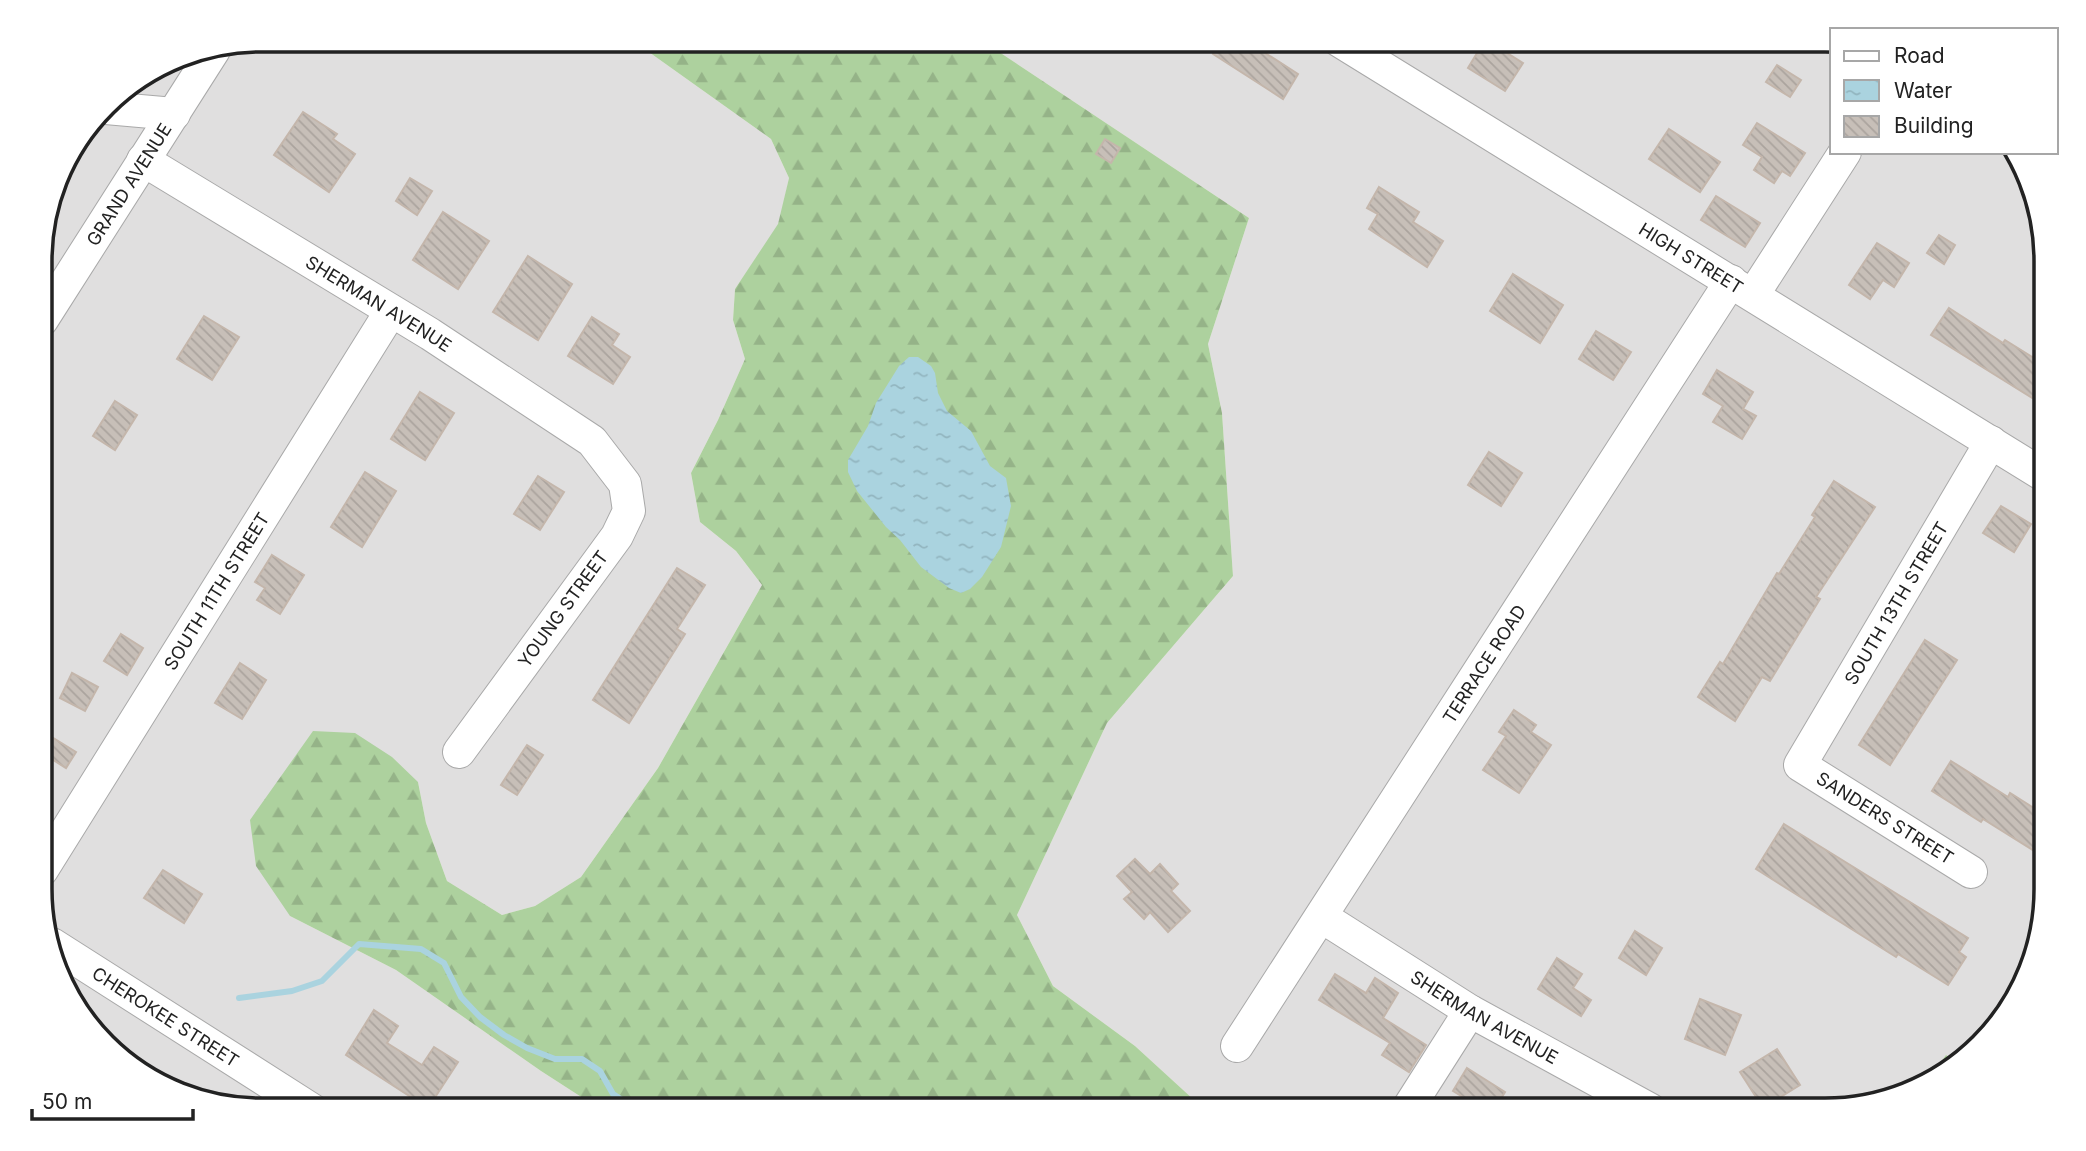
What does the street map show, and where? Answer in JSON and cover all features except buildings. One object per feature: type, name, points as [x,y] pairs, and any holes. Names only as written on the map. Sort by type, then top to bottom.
[{"type":"street","name":"HIGH STREET","points":[[1358,52],[2033,468]]},
{"type":"street","name":"GRAND AVENUE","points":[[52,304],[208,60]]},
{"type":"street","points":[[119,109],[174,114]]},
{"type":"street","name":"TERRACE ROAD","points":[[1237,1046],[1742,288],[1843,154]]},
{"type":"street","name":"SHERMAN AVENUE","points":[[143,160],[555,414],[593,440],[607,460]]},
{"type":"street","name":"SOUTH 11TH STREET","points":[[52,854],[391,311]]},
{"type":"street","name":"SOUTH 13TH STREET","points":[[1800,765],[1992,442]]},
{"type":"street","name":"YOUNG STREET","points":[[458,752],[617,536],[629,511],[625,484],[607,460]]},
{"type":"street","name":"SANDERS STREET","points":[[1800,765],[1971,872]]},
{"type":"street","name":"SHERMAN AVENUE","points":[[1322,917],[1470,1011],[1629,1098]]},
{"type":"street","name":"CHEROKEE STREET","points":[[62,951],[294,1098]]},
{"type":"street","points":[[1415,1098],[1470,1011]]},
{"type":"shaded area","points":[[262,52],[649,52],[771,139],[789,178],[779,224],[735,289],[733,320],[745,359],[691,473],[700,522],[736,551],[762,585],[658,768],[581,877],[535,906],[502,915],[447,881],[426,823],[418,782],[290,916],[396,970],[583,1098],[262,1098],[234,1097],[208,1091],[182,1083],[157,1070],[124,1047],[88,1006],[64,957],[54,917],[52,889],[54,234],[68,182],[81,157],[104,124],[145,88],[194,64],[234,54]]},
{"type":"shaded area","points":[[999,52],[1830,52],[1830,154],[2003,154],[2022,194],[2033,248],[2033,903],[2022,957],[2012,982],[1982,1027],[1962,1047],[1949,1057],[1946,1055],[1940,1064],[1917,1077],[1892,1087],[1838,1098],[1192,1098],[1135,1046],[1053,986],[1017,915],[1107,723],[1233,576],[1222,413],[1208,344],[1249,218]]},
{"type":"green space","points":[[649,52],[999,52],[1249,218],[1208,344],[1222,413],[1233,576],[1107,723],[1017,915],[1053,986],[1135,1046],[1192,1098],[583,1098],[396,970],[290,916],[256,866],[250,820],[313,731],[355,733],[392,757],[418,782],[426,823],[447,881],[502,915],[535,906],[581,877],[658,768],[762,585],[736,551],[700,522],[691,473],[745,359],[733,320],[735,289],[778,224],[789,178],[771,139]]},
{"type":"water","points":[[909,357],[918,357],[931,366],[935,373],[938,393],[947,411],[971,431],[990,466],[1006,478],[1011,506],[1001,547],[982,577],[970,589],[961,593],[949,588],[921,567],[857,491],[848,472],[848,460],[868,426],[876,403],[899,366]]},
{"type":"waterway","points":[[239,998],[292,991],[322,981],[359,944],[421,949],[444,963],[461,997],[480,1017],[527,1048],[555,1059],[582,1059],[600,1071],[613,1094],[619,1098]]}]
